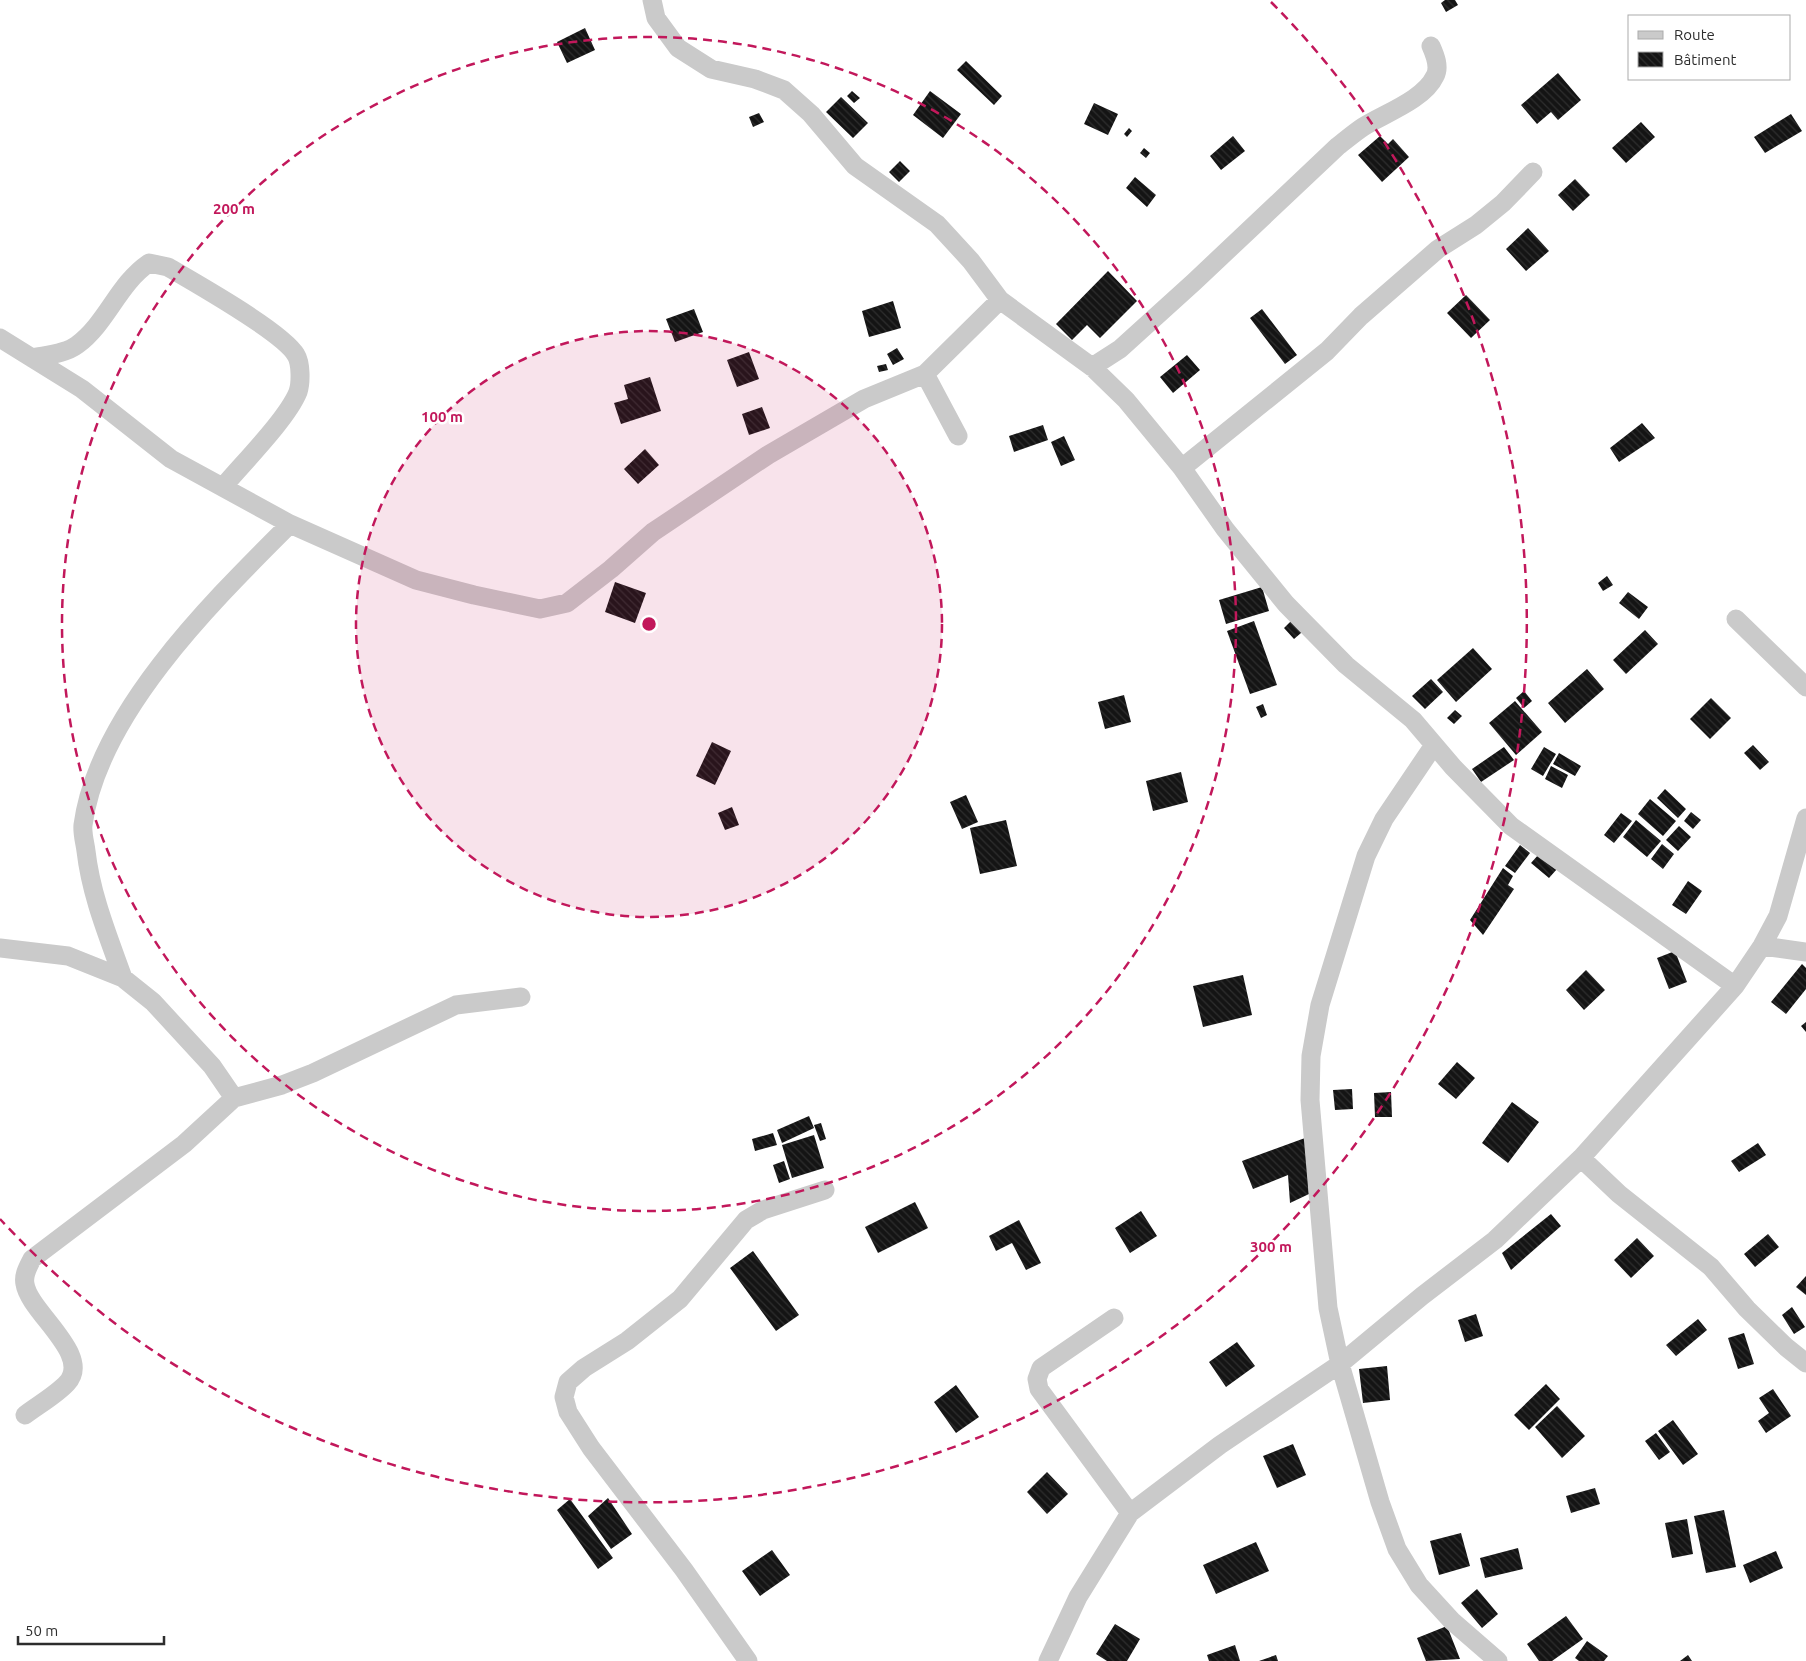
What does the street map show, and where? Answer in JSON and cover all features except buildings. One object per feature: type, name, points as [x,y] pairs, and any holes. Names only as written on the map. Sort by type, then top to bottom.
[{"type":"street","points":[[652,0],[656,18],[678,48],[711,69],[755,79],[784,90],[811,114],[855,166],[936,224],[970,261],[1000,300],[1092,367],[1126,400],[1182,468],[1225,529],[1286,604],[1346,665],[1413,720],[1434,745],[1512,826],[1735,986]]},
{"type":"street","points":[[1092,367],[1120,349],[1338,146],[1363,127],[1406,104],[1422,91],[1435,76],[1437,60],[1432,46]]},
{"type":"street","points":[[1182,468],[1327,351],[1362,316],[1438,249],[1476,225],[1504,203],[1533,172]]},
{"type":"street","points":[[32,358],[55,354],[76,346],[89,334],[135,273],[149,263],[168,267],[282,338],[297,355],[300,375],[298,390],[290,407],[223,488]]},
{"type":"street","points":[[0,338],[82,389],[172,460],[290,524],[416,580],[540,609],[567,603],[611,570],[653,532],[747,468],[864,399],[925,374],[1000,300]]},
{"type":"street","points":[[925,374],[958,436]]},
{"type":"street","points":[[123,978],[89,877],[82,826],[95,778],[122,722],[178,641],[226,588],[290,524]]},
{"type":"street","points":[[1736,619],[1806,687]]},
{"type":"street","points":[[1434,745],[1384,819],[1366,856],[1320,1005],[1311,1056],[1310,1100],[1328,1308],[1340,1364],[1380,1502],[1397,1548],[1419,1585],[1452,1622],[1498,1661]]},
{"type":"street","points":[[1048,1661],[1078,1597],[1130,1513],[1220,1445],[1340,1364],[1422,1296],[1495,1240],[1581,1158],[1735,986],[1762,946],[1778,916],[1806,818]]},
{"type":"street","points":[[1762,946],[1806,952]]},
{"type":"street","points":[[0,948],[68,956],[123,978],[153,1002],[212,1066],[234,1098]]},
{"type":"street","points":[[25,1415],[68,1382],[73,1370],[72,1354],[29,1297],[25,1284],[25,1274],[32,1259],[184,1144],[234,1098],[282,1085],[456,1005],[521,997]]},
{"type":"street","points":[[1581,1158],[1619,1194],[1711,1267],[1747,1308],[1786,1347],[1806,1363]]},
{"type":"street","points":[[748,1661],[684,1570],[591,1448],[568,1412],[564,1397],[568,1382],[584,1368],[627,1341],[680,1299],[746,1220],[763,1210],[825,1190]]},
{"type":"street","points":[[1114,1318],[1041,1368],[1037,1379],[1039,1389],[1130,1513]]}]
